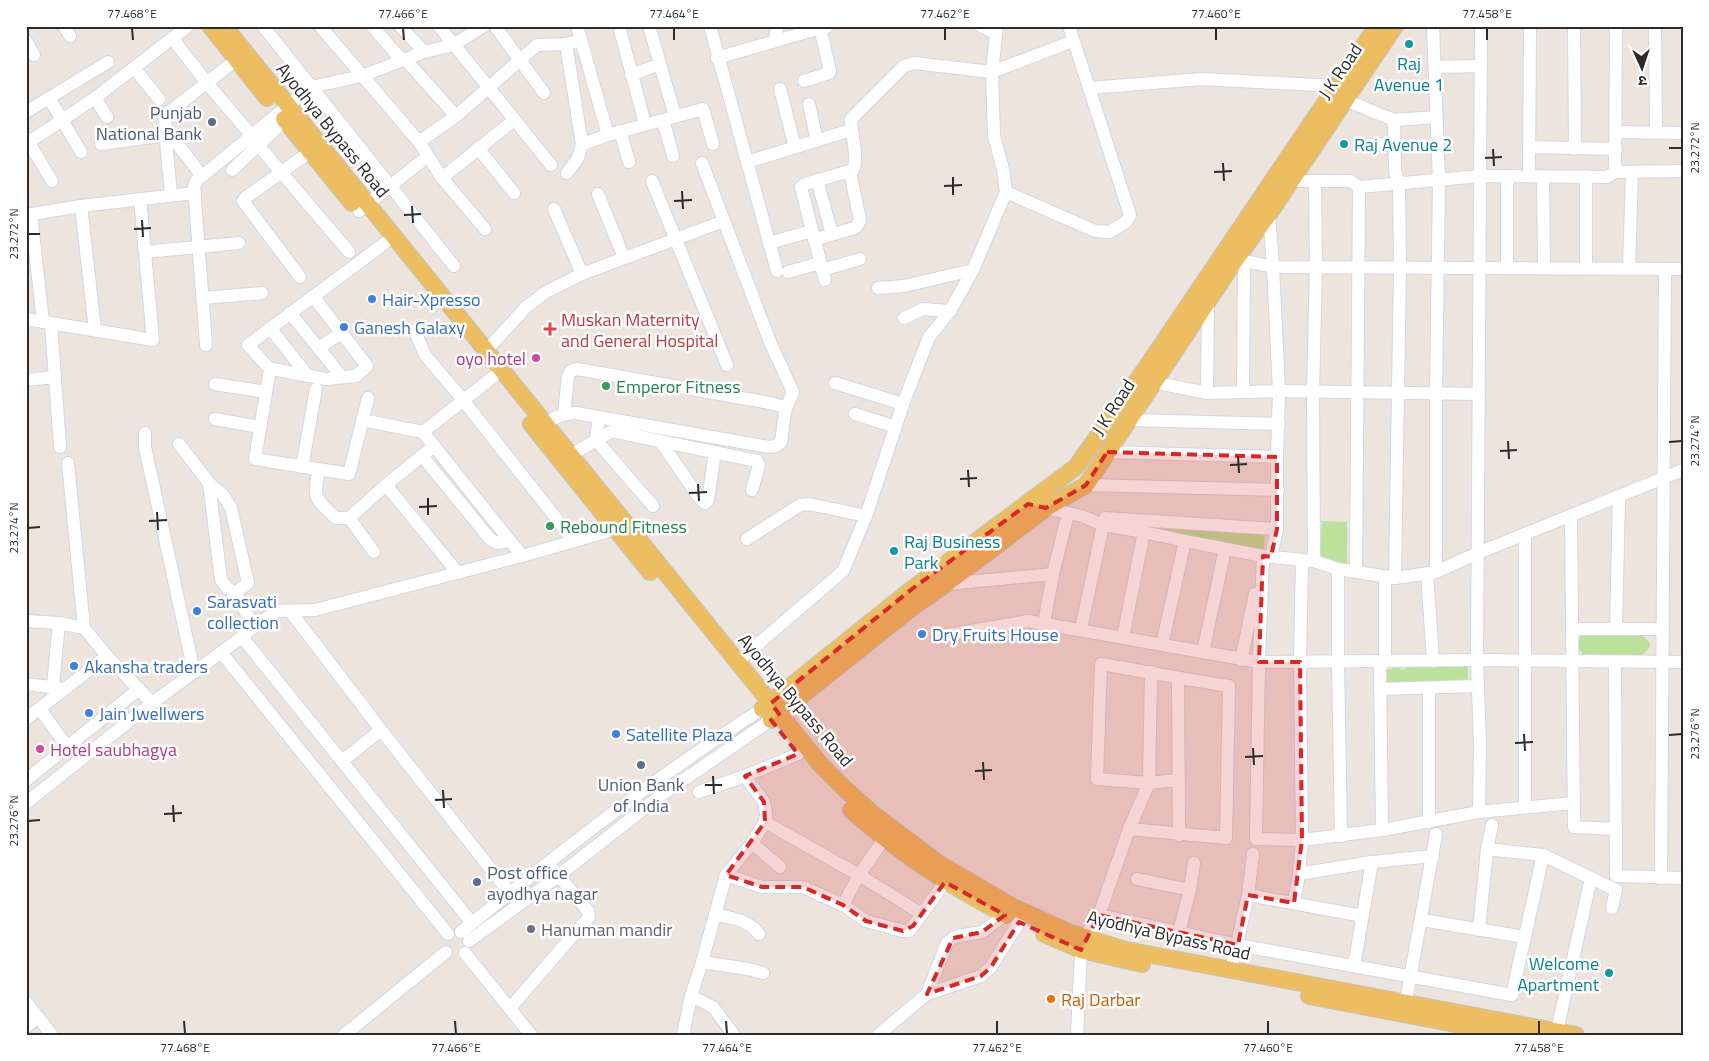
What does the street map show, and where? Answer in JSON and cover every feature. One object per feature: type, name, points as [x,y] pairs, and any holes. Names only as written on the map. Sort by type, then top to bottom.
[{"type":"main road","name":"Ayodhya Bypass Road","points":[[210,26],[236,60],[285,113],[363,208],[486,351],[571,455],[622,528],[771,712],[820,764],[872,814],[938,863],[1013,907],[1068,932],[1083,944],[1126,950],[1231,970],[1405,1008],[1513,1035]]},
{"type":"main road","name":"Ayodhya Bypass Road","points":[[224,26],[310,152],[363,208],[385,243],[493,377],[737,662],[798,754],[837,798],[884,839],[945,882],[1012,918],[1124,960],[1576,1035]]},
{"type":"main road","name":"J K Road","points":[[771,712],[946,584],[1008,528],[1028,504],[1076,467],[1269,214],[1343,93],[1377,26]]},
{"type":"main road","name":"J K Road","points":[[771,712],[912,589],[1008,528],[1086,484],[1208,302],[1343,93],[1395,26]]},
{"type":"street","points":[[52,181],[28,140],[62,121],[95,98],[135,69],[188,26]]},
{"type":"street","points":[[263,26],[454,266]]},
{"type":"street","points":[[320,26],[420,142],[442,178],[485,229]]},
{"type":"street","points":[[372,26],[456,116]]},
{"type":"street","points":[[400,26],[424,52]]},
{"type":"street","points":[[438,26],[459,36],[488,88],[551,165]]},
{"type":"street","points":[[232,170],[255,141],[311,87],[362,76],[484,26]]},
{"type":"street","points":[[495,26],[544,93]]},
{"type":"street","points":[[577,26],[608,134]]},
{"type":"street","points":[[619,26],[645,124]]},
{"type":"street","points":[[649,26],[660,64],[673,156]]},
{"type":"street","points":[[710,26],[717,58],[769,243],[782,271],[822,271],[860,258]]},
{"type":"street","points":[[775,41],[777,26]]},
{"type":"street","points":[[737,662],[844,571],[866,516],[903,404],[929,337],[950,311],[974,270],[1006,192],[1003,169],[994,136],[992,72],[997,30],[981,26]]},
{"type":"street","points":[[1006,192],[1096,231],[1109,232],[1126,222],[1130,216],[1069,26]]},
{"type":"street","points":[[1432,661],[1438,268],[1438,180],[1433,26]]},
{"type":"street","points":[[1478,812],[1480,745],[1477,660],[1481,26]]},
{"type":"street","points":[[1529,176],[1530,26]]},
{"type":"street","points":[[1574,26],[1575,149]]},
{"type":"street","points":[[1615,172],[1616,26]]},
{"type":"street","points":[[1655,26],[1656,133]]},
{"type":"street","points":[[717,58],[826,27],[830,71],[826,75],[804,81]]},
{"type":"street","points":[[172,38],[348,252]]},
{"type":"street","points":[[26,41],[34,55]]},
{"type":"street","points":[[420,142],[456,116],[538,45],[566,44],[581,41]]},
{"type":"street","points":[[822,271],[801,188],[805,184],[853,170],[856,162],[851,119],[904,66],[914,63],[992,72],[1074,41]]},
{"type":"street","points":[[566,44],[582,144],[578,158],[567,173]]},
{"type":"street","points":[[171,195],[164,116],[236,60]]},
{"type":"street","points":[[26,112],[108,62]]},
{"type":"street","points":[[631,74],[660,64]]},
{"type":"street","points":[[1435,67],[1481,66]]},
{"type":"street","points":[[135,69],[159,99]]},
{"type":"street","points":[[1089,88],[1202,79],[1343,93],[1394,120],[1436,117]]},
{"type":"street","points":[[780,88],[795,148]]},
{"type":"street","points":[[50,98],[81,152]]},
{"type":"street","points":[[95,98],[107,117]]},
{"type":"street","points":[[809,104],[817,141]]},
{"type":"street","points":[[582,144],[608,134],[703,109],[712,144]]},
{"type":"street","points":[[442,178],[514,120]]},
{"type":"street","points":[[1382,830],[1380,689],[1390,577],[1400,267],[1394,120]]},
{"type":"street","points":[[747,162],[851,130]]},
{"type":"street","points":[[620,131],[629,162]]},
{"type":"street","points":[[1616,132],[1683,133]]},
{"type":"street","points":[[101,144],[167,135],[173,138],[202,176]]},
{"type":"street","points":[[206,345],[194,187],[196,181],[202,176],[255,141]]},
{"type":"street","points":[[1362,145],[1394,144]]},
{"type":"street","points":[[1529,147],[1616,149]]},
{"type":"street","points":[[478,148],[514,192]]},
{"type":"street","points":[[300,277],[244,201],[245,198],[310,152]]},
{"type":"street","points":[[363,208],[428,156]]},
{"type":"street","points":[[546,425],[555,416],[576,413],[769,447],[776,446],[781,442],[784,411],[793,392],[770,342],[702,164]]},
{"type":"street","points":[[1290,181],[1351,182],[1359,186],[1481,176],[1607,177],[1615,172],[1683,171]]},
{"type":"street","points":[[769,243],[832,234],[854,228],[859,224],[850,172]]},
{"type":"street","points":[[1629,269],[1632,172]]},
{"type":"street","points":[[1506,176],[1507,268]]},
{"type":"street","points":[[1543,176],[1544,268]]},
{"type":"street","points":[[1586,176],[1586,268]]},
{"type":"street","points":[[817,180],[832,234]]},
{"type":"street","points":[[652,181],[727,365]]},
{"type":"street","points":[[1294,902],[1302,840],[1300,662],[1308,561],[1316,267],[1315,182]]},
{"type":"street","points":[[1356,571],[1359,186]]},
{"type":"street","points":[[60,447],[55,377],[29,215],[82,206],[194,193]]},
{"type":"street","points":[[598,194],[624,258]]},
{"type":"street","points":[[26,319],[153,340],[140,199]]},
{"type":"street","points":[[82,206],[95,330]]},
{"type":"street","points":[[554,209],[582,274]]},
{"type":"street","points":[[1241,660],[1267,556],[1277,529],[1278,490],[1276,457],[1279,391],[1274,267],[1269,214]]},
{"type":"street","points":[[486,351],[526,307],[546,292],[582,274],[724,221]]},
{"type":"street","points":[[145,252],[239,243]]},
{"type":"street","points":[[313,296],[367,366],[356,376],[326,379],[272,369],[248,345],[290,313],[313,296],[385,243]]},
{"type":"street","points":[[1243,392],[1239,252],[1274,267],[1683,269]]},
{"type":"street","points":[[1661,878],[1665,269]]},
{"type":"street","points":[[878,288],[904,286],[974,270]]},
{"type":"street","points":[[203,298],[262,293]]},
{"type":"street","points":[[1207,393],[1208,302]]},
{"type":"street","points":[[904,318],[923,309],[950,311]]},
{"type":"street","points":[[290,313],[342,377]]},
{"type":"street","points":[[270,328],[308,376]]},
{"type":"street","points":[[415,331],[426,355],[574,542]]},
{"type":"street","points":[[319,348],[341,332]]},
{"type":"street","points":[[564,414],[568,376],[571,371],[577,369],[770,403],[781,406],[784,411]]},
{"type":"street","points":[[270,375],[255,459],[349,474],[368,398]]},
{"type":"street","points":[[26,380],[55,377]]},
{"type":"street","points":[[423,432],[493,377]]},
{"type":"street","points":[[1153,382],[1207,393],[1279,391],[1479,394]]},
{"type":"street","points":[[836,383],[903,404]]},
{"type":"street","points":[[215,384],[266,392]]},
{"type":"street","points":[[302,467],[316,389]]},
{"type":"street","points":[[855,414],[896,428]]},
{"type":"street","points":[[599,417],[596,440],[653,506]]},
{"type":"street","points":[[215,419],[260,427]]},
{"type":"street","points":[[362,420],[423,432],[522,556]]},
{"type":"street","points":[[1129,420],[1279,424]]},
{"type":"street","points":[[571,455],[612,430],[660,442],[757,461],[759,465],[752,490]]},
{"type":"street","points":[[145,433],[145,447],[194,672]]},
{"type":"street","points":[[660,442],[705,503],[708,500],[715,452]]},
{"type":"street","points":[[179,444],[209,483],[223,495],[231,508],[248,583],[235,593]]},
{"type":"street","points":[[319,470],[315,490],[317,498],[336,518],[349,518],[434,446]]},
{"type":"street","points":[[1108,452],[1276,457]]},
{"type":"street","points":[[423,457],[490,538],[497,543],[510,541]]},
{"type":"street","points":[[68,463],[84,628],[107,656],[152,703]]},
{"type":"street","points":[[1082,516],[1103,524],[1185,541],[1267,556],[1308,561],[1338,569],[1390,577],[1432,573],[1683,470]]},
{"type":"street","points":[[209,483],[221,580],[227,588],[235,593],[254,626]]},
{"type":"street","points":[[1086,484],[1278,490]]},
{"type":"street","points":[[386,485],[458,573]]},
{"type":"street","points":[[1616,629],[1619,496]]},
{"type":"street","points":[[748,538],[800,505],[810,504],[866,516]]},
{"type":"street","points":[[1028,504],[1082,516],[1277,529]]},
{"type":"street","points":[[1044,622],[1053,574],[1068,514]]},
{"type":"street","points":[[1571,516],[1574,827],[1616,829]]},
{"type":"street","points":[[349,518],[374,552]]},
{"type":"street","points":[[1081,629],[1103,524]]},
{"type":"street","points":[[26,803],[152,703],[242,637],[254,626],[278,611],[315,610],[622,528]]},
{"type":"street","points":[[1123,637],[1144,532]]},
{"type":"street","points":[[1525,535],[1525,807]]},
{"type":"street","points":[[1162,645],[1185,541]]},
{"type":"street","points":[[1203,652],[1225,548]]},
{"type":"street","points":[[1267,556],[1258,662],[1256,838],[1302,840],[1341,836],[1478,812],[1573,803]]},
{"type":"street","points":[[1338,569],[1341,836]]},
{"type":"street","points":[[946,584],[1053,574]]},
{"type":"street","points":[[290,611],[509,892]]},
{"type":"street","points":[[937,637],[1028,621],[1044,622],[1258,662],[1477,660],[1524,662],[1683,662]]},
{"type":"street","points":[[26,622],[59,623],[84,628]]},
{"type":"street","points":[[59,623],[59,688]]},
{"type":"street","points":[[1572,630],[1663,629]]},
{"type":"street","points":[[242,637],[472,923]]},
{"type":"street","points":[[221,652],[448,934]]},
{"type":"street","points":[[26,719],[40,709],[59,688],[107,656]]},
{"type":"street","points":[[1615,662],[1616,876],[1683,878]]},
{"type":"street","points":[[1129,829],[1226,838],[1229,686],[1178,679],[1151,672],[1101,664],[1097,780],[1149,783],[1178,780]]},
{"type":"street","points":[[1077,1035],[1083,944],[1098,915],[1129,829],[1149,783],[1151,672]]},
{"type":"street","points":[[1178,679],[1179,834]]},
{"type":"street","points":[[26,684],[59,688]]},
{"type":"street","points":[[1380,689],[1478,686]]},
{"type":"street","points":[[1428,822],[1429,688]]},
{"type":"street","points":[[26,780],[139,689]]},
{"type":"street","points":[[40,709],[68,748]]},
{"type":"street","points":[[446,952],[455,956],[465,942],[472,923],[509,892],[617,810],[714,740],[771,712]]},
{"type":"street","points":[[465,942],[558,876],[771,712]]},
{"type":"street","points":[[342,761],[381,730]]},
{"type":"street","points":[[699,792],[745,776],[798,754]]},
{"type":"street","points":[[683,1035],[726,874],[752,843],[765,822],[764,802],[745,776]]},
{"type":"street","points":[[765,822],[859,875],[922,914]]},
{"type":"street","points":[[1479,930],[1487,849],[1492,826]]},
{"type":"street","points":[[1405,1008],[1436,834]]},
{"type":"street","points":[[842,905],[859,875],[884,839]]},
{"type":"street","points":[[752,843],[780,867]]},
{"type":"street","points":[[1487,849],[1543,855],[1616,890],[1612,908]]},
{"type":"street","points":[[1231,970],[1248,895],[1253,854]]},
{"type":"street","points":[[1098,915],[1238,945],[1512,995],[1543,855]]},
{"type":"street","points":[[1299,874],[1372,862],[1433,856]]},
{"type":"street","points":[[510,1008],[589,917],[588,911],[548,862]]},
{"type":"street","points":[[1354,966],[1372,862]]},
{"type":"street","points":[[1179,932],[1190,890],[1194,863]]},
{"type":"street","points":[[726,874],[762,888],[803,887],[842,905],[866,921],[909,931],[945,882]]},
{"type":"street","points":[[1556,1031],[1591,878]]},
{"type":"street","points":[[1137,879],[1190,890]]},
{"type":"street","points":[[1248,895],[1363,916]]},
{"type":"street","points":[[715,914],[746,922],[753,926],[759,934]]},
{"type":"street","points":[[927,994],[948,943],[953,938],[982,932],[1012,918]]},
{"type":"street","points":[[878,1035],[927,994],[981,976],[991,967],[1012,918]]},
{"type":"street","points":[[1422,920],[1524,937]]},
{"type":"street","points":[[446,952],[444,944],[448,934],[456,931],[531,1035]]},
{"type":"street","points":[[344,1035],[446,952]]},
{"type":"street","points":[[702,962],[763,973]]},
{"type":"street","points":[[692,996],[713,1007],[734,1035]]},
{"type":"street","points":[[26,1002],[52,1035]]},
{"type":"street","points":[[26,1027],[38,1017]]},
{"type":"highlighted area","points":[[1107,452],[1277,457],[1277,529],[1271,557],[1263,556],[1259,662],[1300,662],[1302,840],[1294,903],[1248,895],[1238,945],[1099,915],[1081,950],[1019,922],[991,967],[981,976],[927,994],[953,938],[982,932],[1005,915],[945,882],[913,926],[903,931],[866,921],[843,905],[803,887],[762,887],[726,875],[765,822],[764,802],[745,776],[798,754],[771,720],[779,714],[771,703],[912,589],[1028,504],[1046,508],[1086,485]]},
{"type":"green space","points":[[1111,521],[1265,532],[1264,550]]},
{"type":"green space","points":[[1322,521],[1347,522],[1347,565],[1320,558]]},
{"type":"green space","points":[[1580,635],[1643,636],[1650,643],[1650,647],[1642,655],[1585,656],[1578,648]]},
{"type":"green space","points":[[1468,666],[1468,685],[1386,683],[1387,670],[1398,667],[1402,670],[1408,667]]},
{"type":"place","name":"Raj Avenue 1","points":[[1409,44]]},
{"type":"place","name":"Punjab National Bank","points":[[212,122]]},
{"type":"place","name":"Raj Avenue 2","points":[[1344,144]]},
{"type":"place","name":"Hair-Xpresso","points":[[372,299]]},
{"type":"place","name":"Ganesh Galaxy","points":[[344,327]]},
{"type":"place","name":"Muskan Maternity and General Hospital","points":[[550,329]]},
{"type":"place","name":"oyo hotel","points":[[536,358]]},
{"type":"place","name":"Emperor Fitness","points":[[606,386]]},
{"type":"place","name":"Rebound Fitness","points":[[550,526]]},
{"type":"place","name":"Raj Business Park","points":[[894,551]]},
{"type":"place","name":"Sarasvati collection","points":[[197,611]]},
{"type":"place","name":"Dry Fruits House","points":[[922,634]]},
{"type":"place","name":"Akansha traders","points":[[74,666]]},
{"type":"place","name":"Jain Jwellwers","points":[[89,713]]},
{"type":"place","name":"Satellite Plaza","points":[[616,734]]},
{"type":"place","name":"Hotel saubhagya","points":[[40,749]]},
{"type":"place","name":"Union Bank of India","points":[[641,765]]},
{"type":"place","name":"Post office ayodhya nagar","points":[[477,882]]},
{"type":"place","name":"Hanuman mandir","points":[[531,929]]},
{"type":"place","name":"Welcome Apartment","points":[[1609,973]]},
{"type":"place","name":"Raj Darbar","points":[[1051,999]]}]
